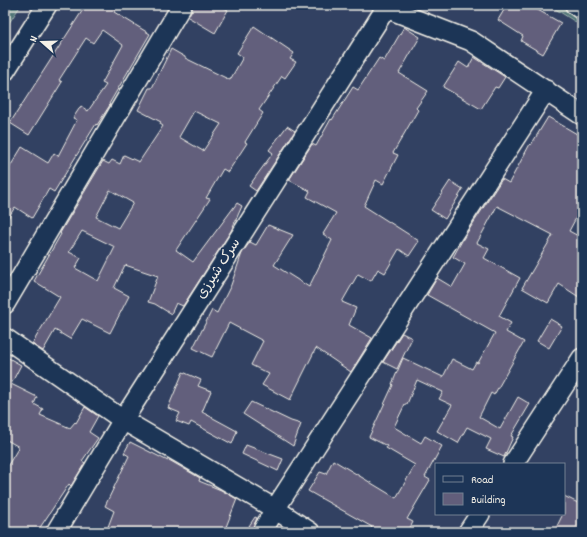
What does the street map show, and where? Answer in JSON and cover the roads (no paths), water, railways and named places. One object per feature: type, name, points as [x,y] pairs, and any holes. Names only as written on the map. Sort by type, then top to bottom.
[{"type":"street","points":[[5,71],[47,5]]},
{"type":"street","points":[[5,304],[182,5]]},
{"type":"street","points":[[575,5],[582,10]]},
{"type":"street","points":[[384,7],[471,41],[582,115]]},
{"type":"street","name":"سرک شیرزی","points":[[56,532],[123,420],[384,7]]},
{"type":"street","points":[[262,532],[275,509],[546,90]]},
{"type":"street","points":[[5,338],[123,420],[275,509],[310,532]]},
{"type":"street","points":[[513,463],[582,358]]},
{"type":"street","points":[[468,532],[479,515]]}]
